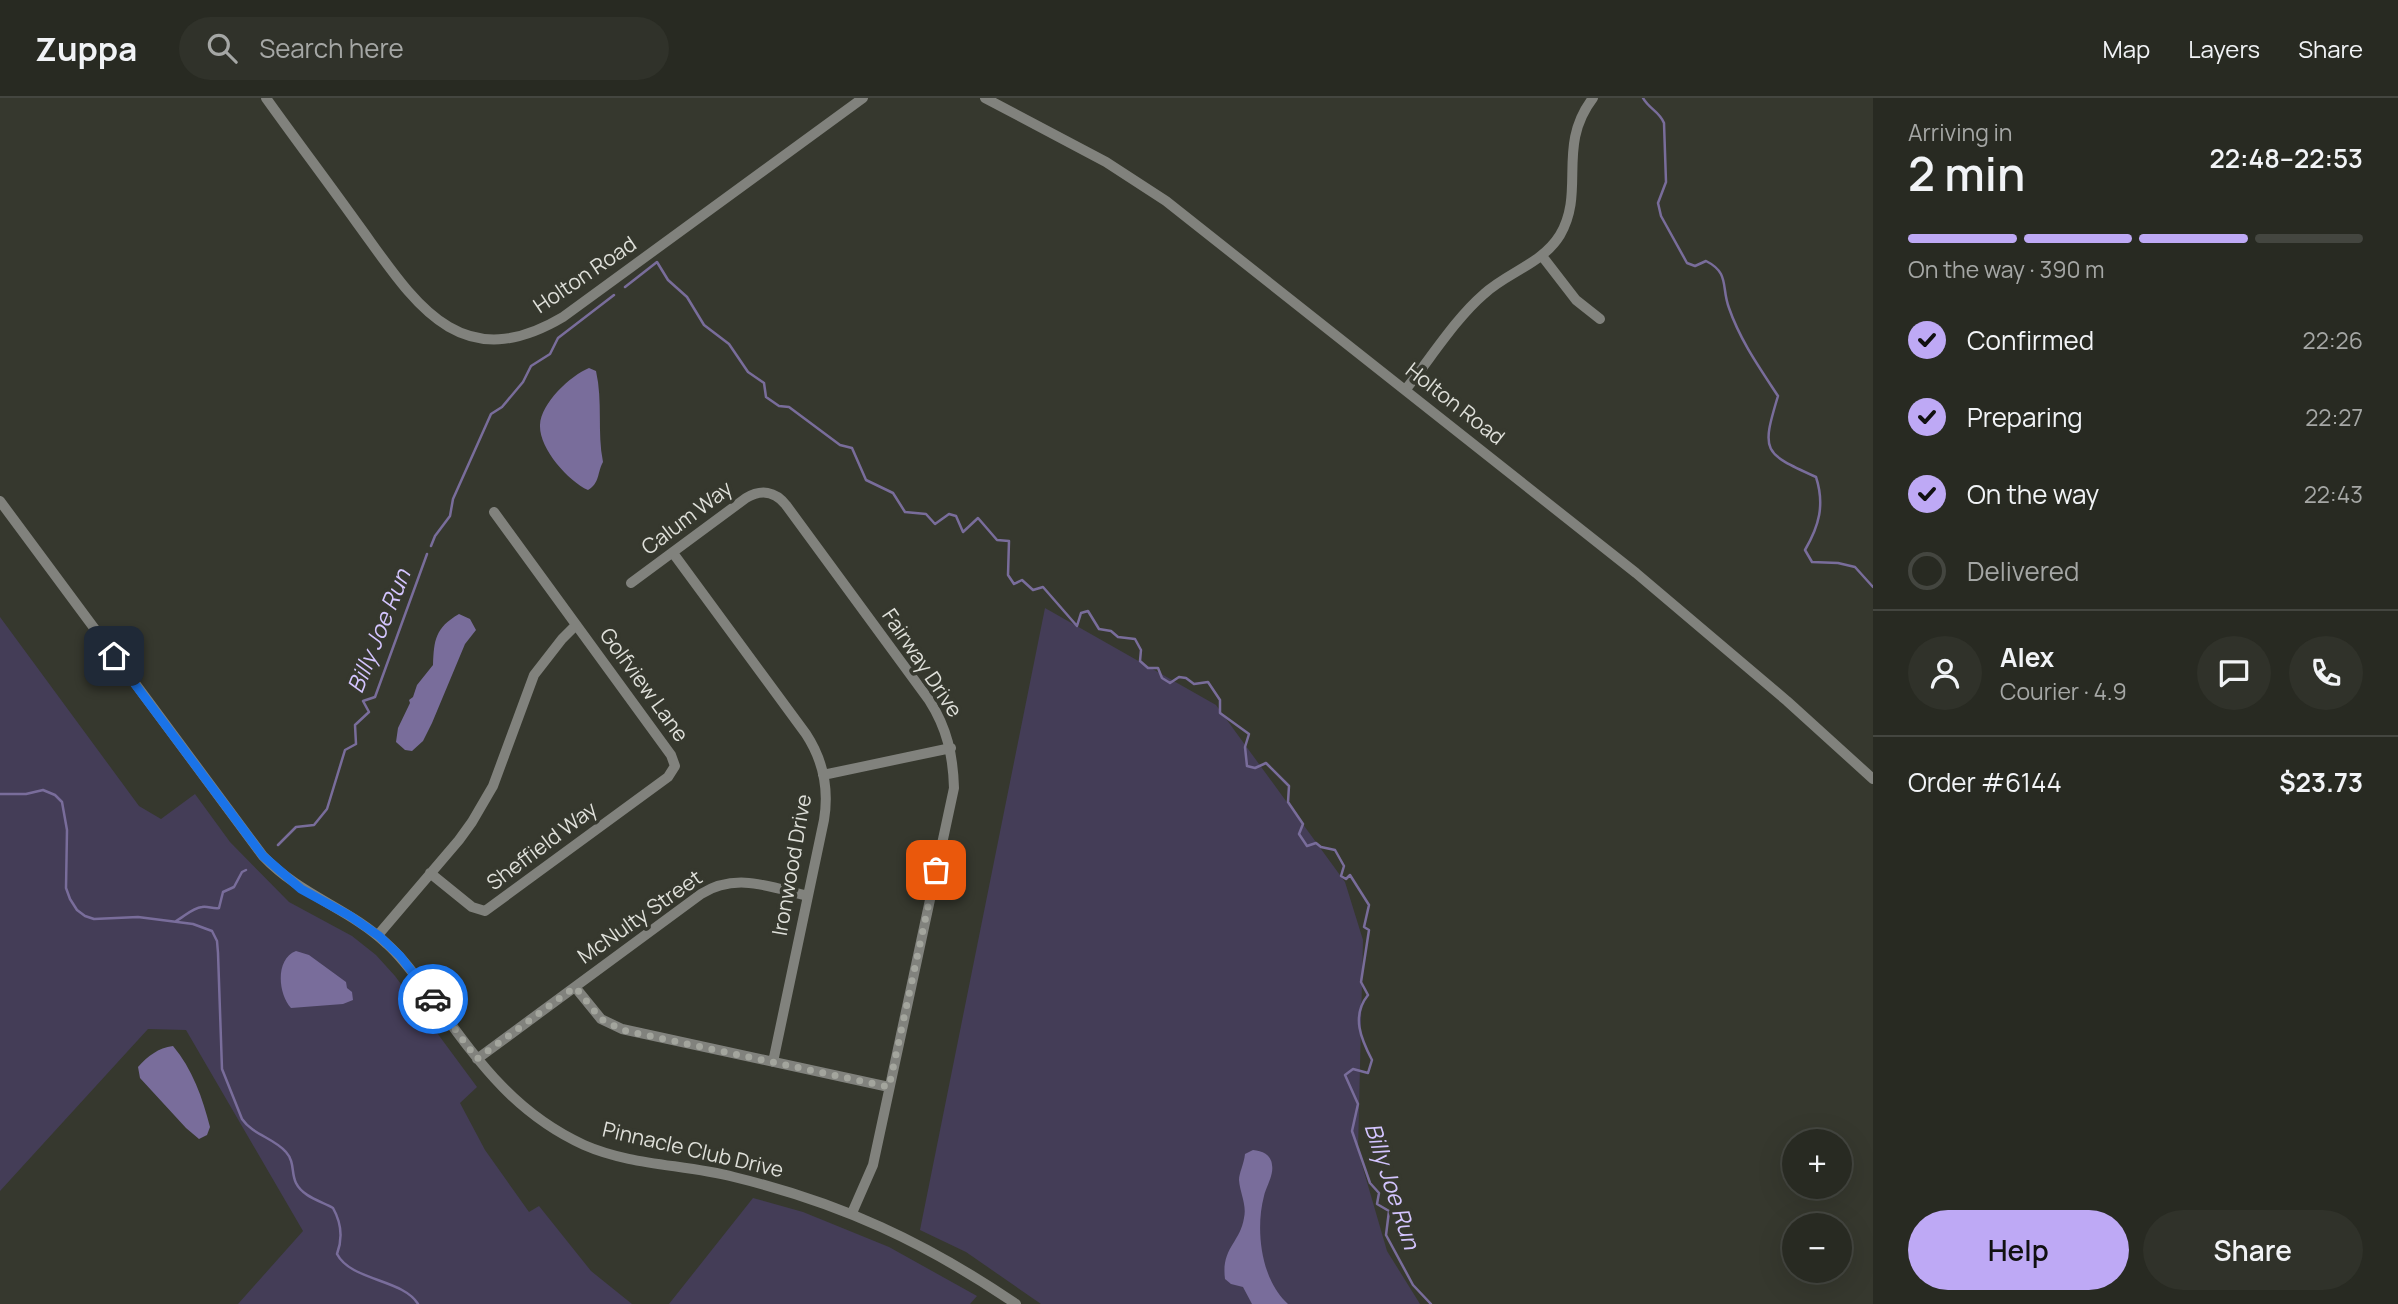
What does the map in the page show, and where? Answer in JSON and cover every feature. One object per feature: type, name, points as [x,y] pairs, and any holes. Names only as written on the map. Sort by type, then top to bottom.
[{"type":"street","name":"Holton Road","points":[[265,98],[418,304],[454,330],[489,338],[523,335],[563,317],[863,98]]},
{"type":"street","name":"Holton Road","points":[[985,98],[1142,184],[1406,389],[1699,625],[1873,779]]},
{"type":"street","points":[[1406,389],[1475,302],[1505,278],[1542,256],[1558,239],[1569,215],[1574,137],[1578,123],[1593,98]]},
{"type":"street","points":[[1542,256],[1576,300],[1600,319]]},
{"type":"street","name":"Calum Way","points":[[631,583],[746,498],[757,492],[770,492]]},
{"type":"street","name":"Fairway Drive","points":[[770,492],[786,505],[929,700],[941,720],[951,748],[954,788],[873,1165],[852,1213]]},
{"type":"street","name":"Pinnacle Club Drive","points":[[0,501],[263,856],[301,889],[378,935],[411,970],[491,1077],[521,1107],[582,1144],[627,1159],[764,1184],[852,1213],[923,1246],[971,1273],[1016,1304]]},
{"type":"street","name":"Golfview Lane","points":[[494,512],[671,755],[674,769]]},
{"type":"street","name":"Ironwood Drive","points":[[673,553],[806,734],[818,756],[823,775],[825,811],[773,1062]]},
{"type":"street","points":[[378,935],[459,840],[484,803],[507,751],[534,675],[576,625]]},
{"type":"street","points":[[823,775],[951,748]]},
{"type":"street","name":"Sheffield Way","points":[[430,873],[472,907],[485,911],[668,777],[674,769]]},
{"type":"street","name":"McNulty Street","points":[[477,1059],[701,894],[719,885],[734,881],[747,882],[808,896]]},
{"type":"street","points":[[575,987],[596,1015],[611,1026],[889,1087]]},
{"type":"shaded area","points":[[589,368],[596,371],[598,383],[603,462],[596,481],[588,490],[580,486],[556,463],[544,444],[540,425],[551,399],[573,377]]},
{"type":"shaded area","points":[[1045,608],[1216,705],[1345,882],[1363,940],[1358,1151],[1387,1251],[1420,1304],[1041,1304],[966,1252],[920,1230]]},
{"type":"shaded area","points":[[459,614],[470,619],[476,630],[465,644],[423,741],[412,751],[405,750],[396,742],[398,728],[409,700],[433,665],[437,635],[445,624]]},
{"type":"shaded area","points":[[0,617],[139,806],[161,819],[195,794],[230,842],[289,902],[352,936],[376,955],[395,976],[477,1087],[460,1103],[485,1150],[529,1212],[539,1206],[591,1271],[632,1304],[238,1304],[303,1231],[186,1030],[148,1029],[0,1191]]},
{"type":"shaded area","points":[[296,951],[309,955],[346,982],[353,1000],[343,1004],[291,1008],[283,994],[281,977],[285,961]]},
{"type":"shaded area","points":[[173,1046],[191,1074],[207,1116],[210,1127],[207,1135],[199,1139],[140,1078],[138,1067],[142,1063],[158,1051]]},
{"type":"shaded area","points":[[1253,1150],[1266,1154],[1271,1161],[1272,1173],[1261,1209],[1262,1254],[1272,1282],[1288,1304],[1252,1304],[1243,1287],[1231,1284],[1225,1279],[1228,1253],[1242,1227],[1245,1213],[1240,1174],[1245,1154]]},
{"type":"shaded area","points":[[753,1198],[803,1212],[889,1247],[977,1296],[970,1304],[669,1304]]},
{"type":"waterway","points":[[1643,98],[1664,123],[1666,182],[1658,203],[1661,216],[1687,263],[1695,266],[1706,261],[1719,270],[1722,276],[1733,320],[1750,353],[1778,396],[1769,429],[1771,449],[1785,462],[1816,477],[1820,497],[1819,515],[1805,550],[1812,562],[1855,567],[1873,587]]},
{"type":"waterway","name":"Billy Joe Run","points":[[625,287],[657,262],[668,280],[687,297],[704,325],[729,344],[748,372],[764,383],[766,397],[779,406],[789,407],[840,445],[852,448],[866,480],[893,493],[905,512],[926,514],[935,524],[949,514],[956,516],[963,532],[978,518],[997,540],[1009,541],[1008,575],[1014,584],[1022,580],[1033,590],[1043,587],[1077,626],[1081,613],[1088,611],[1099,629],[1111,631],[1118,637],[1135,639],[1141,650],[1140,661],[1148,668],[1158,668],[1162,678],[1170,683],[1179,677],[1194,684],[1208,682],[1220,700],[1220,713],[1249,734],[1245,747],[1247,766],[1255,768],[1266,763],[1289,786],[1288,802],[1303,824],[1299,834],[1307,846],[1316,843],[1335,850],[1344,866],[1341,876],[1346,879],[1350,875],[1369,905],[1364,927],[1369,930],[1361,982],[1368,995],[1359,1019],[1361,1036],[1372,1060],[1368,1073],[1353,1069],[1345,1075],[1358,1104],[1352,1131],[1370,1183],[1379,1193],[1377,1204],[1389,1211],[1386,1235],[1413,1285],[1431,1304]]},
{"type":"waterway","name":"Billy Joe Run","points":[[431,546],[450,516],[453,499],[491,414],[502,407],[523,382],[531,366],[550,354],[558,338],[614,295]]},
{"type":"waterway","name":"Billy Joe Run","points":[[278,845],[296,827],[314,825],[327,809],[345,750],[356,744],[355,725],[369,712],[363,701],[375,697],[427,554]]},
{"type":"waterway","points":[[0,794],[26,794],[43,790],[55,795],[62,802],[67,830],[66,888],[77,910],[85,916],[94,919],[138,917],[193,924],[212,931],[217,941],[218,953],[222,1069],[242,1119],[286,1152],[291,1160],[296,1183],[303,1192],[333,1208],[341,1231],[337,1254],[344,1263],[353,1270],[401,1289],[418,1304]]},
{"type":"waterway","name":"Billy Joe Run","points":[[176,921],[198,908],[219,908],[223,892],[234,887],[242,872],[246,870]]},
{"type":"way so far","points":[[433,999],[477,1059],[575,987],[601,1019],[622,1030],[889,1087],[936,870]]},
{"type":"route","points":[[114,656],[263,856],[301,889],[350,916],[379,936],[400,956],[433,999]]}]
